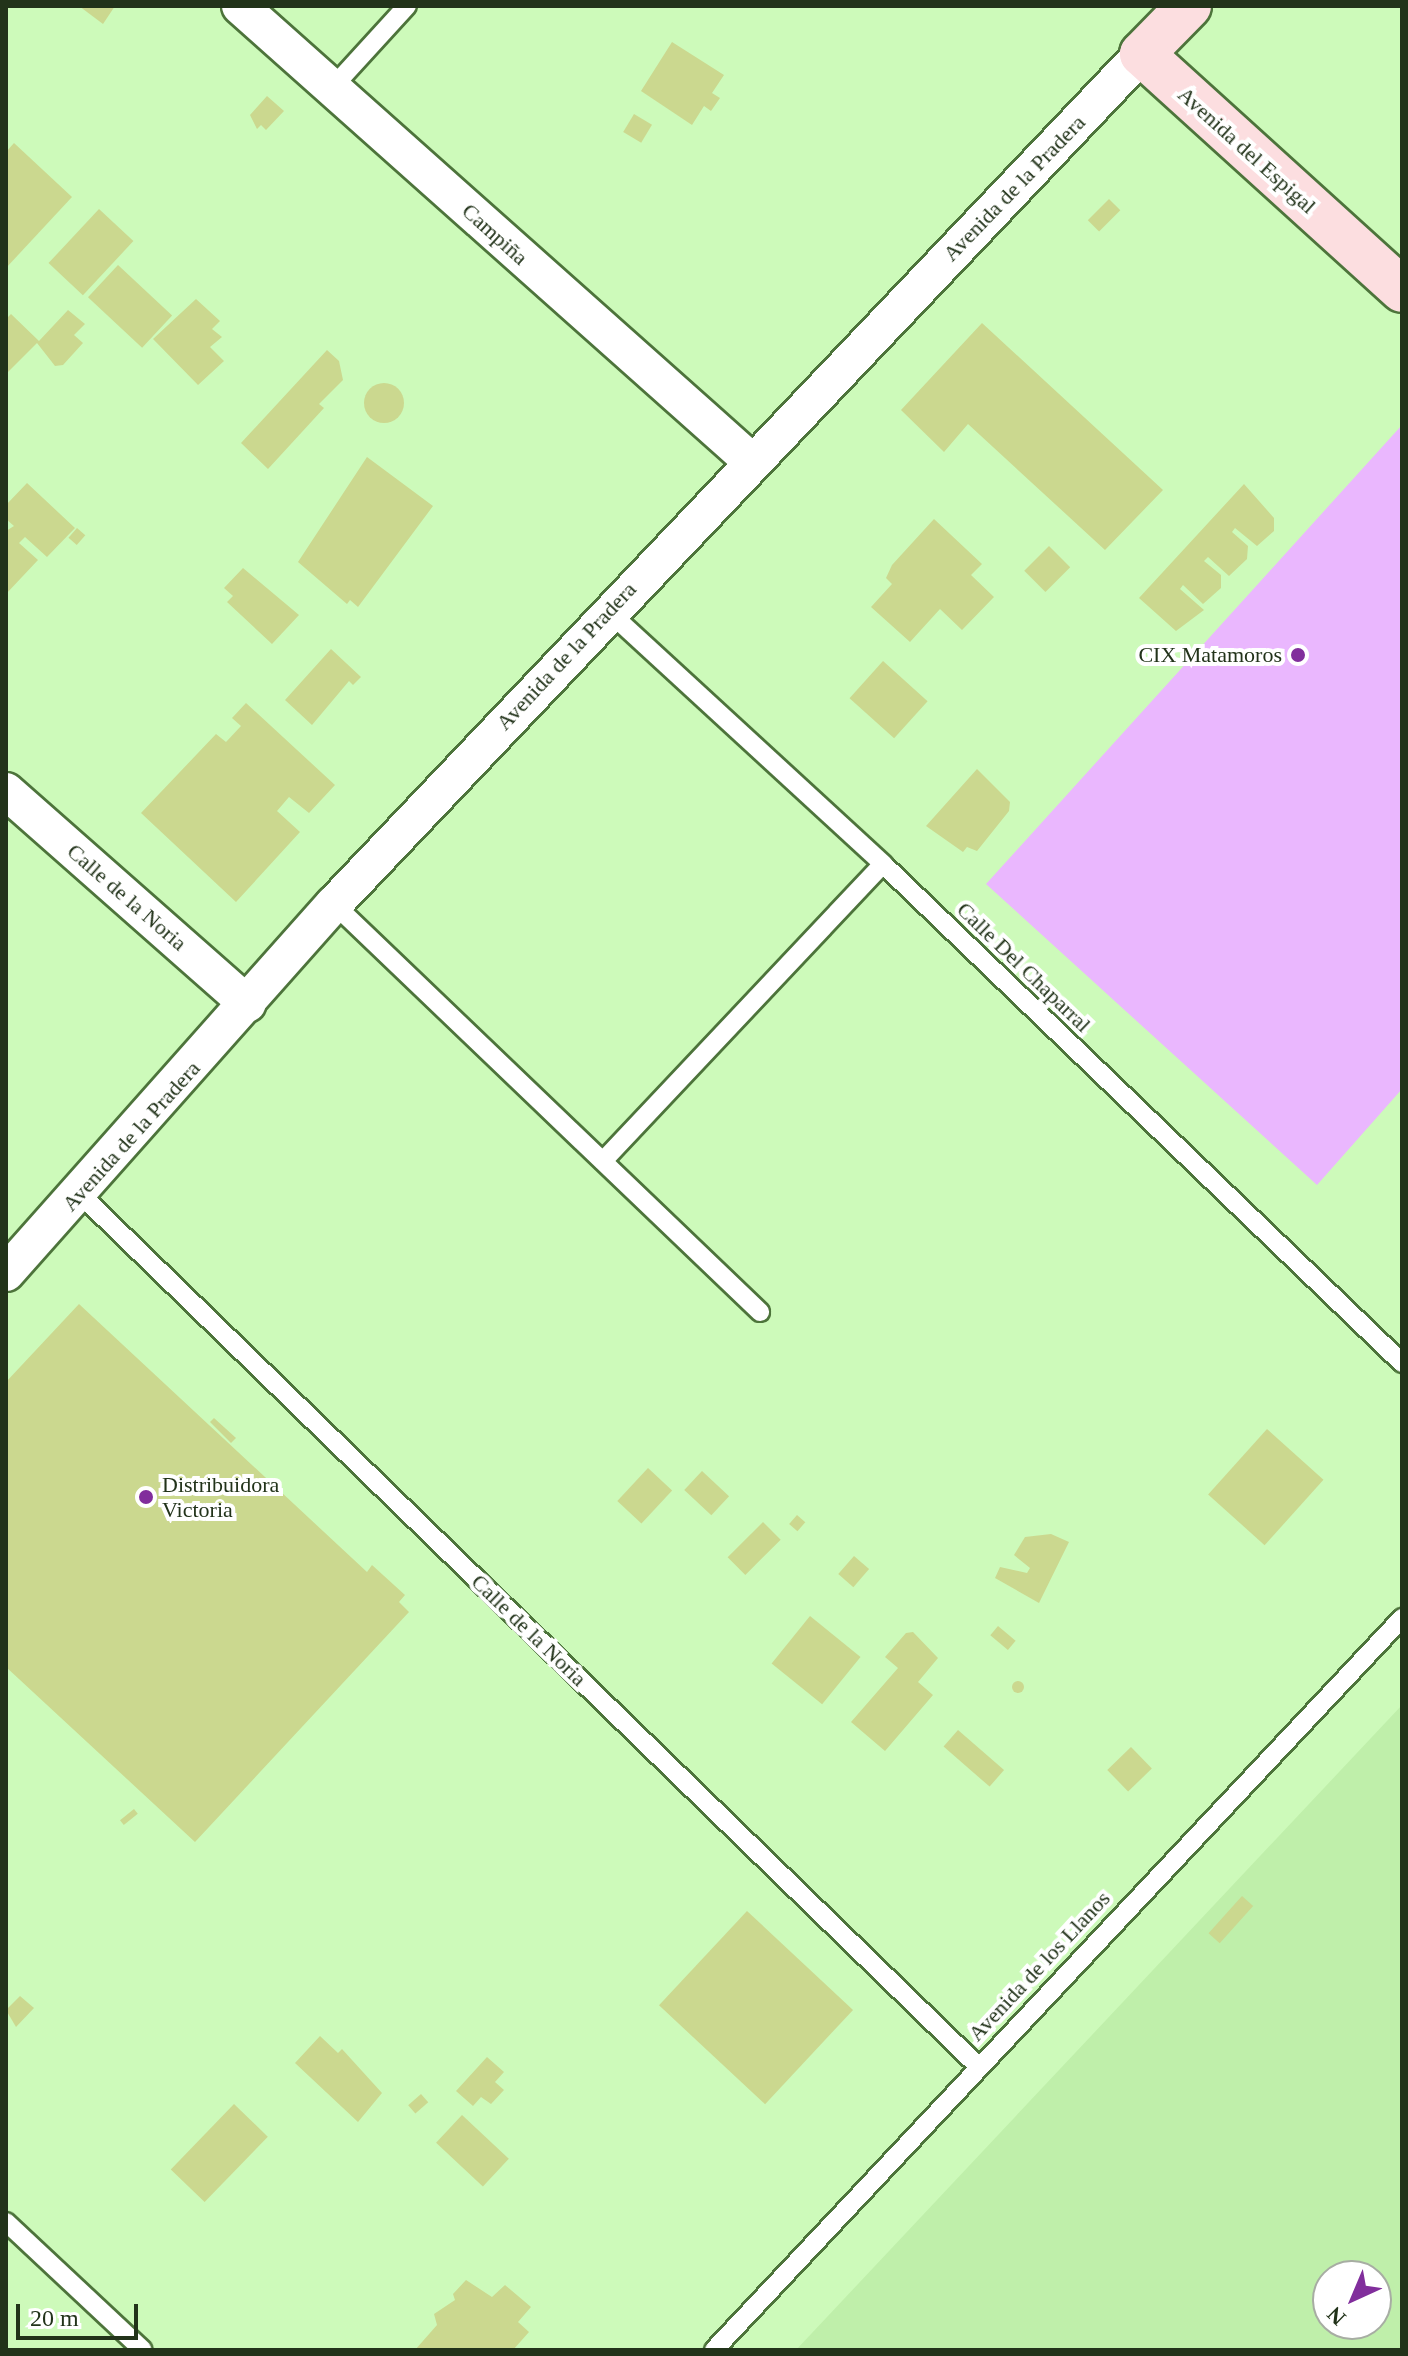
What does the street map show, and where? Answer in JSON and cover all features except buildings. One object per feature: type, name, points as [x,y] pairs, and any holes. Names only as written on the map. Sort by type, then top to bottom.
[{"type":"street","name":"Campiña","points":[[240,6],[751,461]]},
{"type":"street","points":[[1142,54],[1189,6]]},
{"type":"street","name":"Avenida del Espigal","points":[[1142,54],[1402,290]]},
{"type":"street","name":"Avenida de la Pradera","points":[[6,1273],[80,1194],[334,904],[608,611],[1142,54]]},
{"type":"street","name":"Calle de la Noria","points":[[6,791],[248,1004]]},
{"type":"lane","points":[[332,88],[407,6]]},
{"type":"lane","name":"Calle Del Chaparral","points":[[608,611],[883,864],[1402,1363]]},
{"type":"lane","points":[[603,1161],[883,864]]},
{"type":"lane","points":[[334,904],[760,1312]]},
{"type":"lane","name":"Calle de la Noria","points":[[80,1194],[978,2066]]},
{"type":"lane","name":"Avenida de los Llanos","points":[[714,2350],[1402,1618]]},
{"type":"lane","points":[[6,2222],[143,2350]]},
{"type":"shaded area","name":"CIX Matamoros","points":[[1402,425],[1402,1089],[1317,1185],[986,884]]},
{"type":"shaded area","points":[[1402,1705],[1402,2350],[796,2350]]},
{"type":"place","name":"CIX Matamoros","points":[[1298,655]]},
{"type":"place","name":"Distribuidora Victoria","points":[[146,1497]]}]
